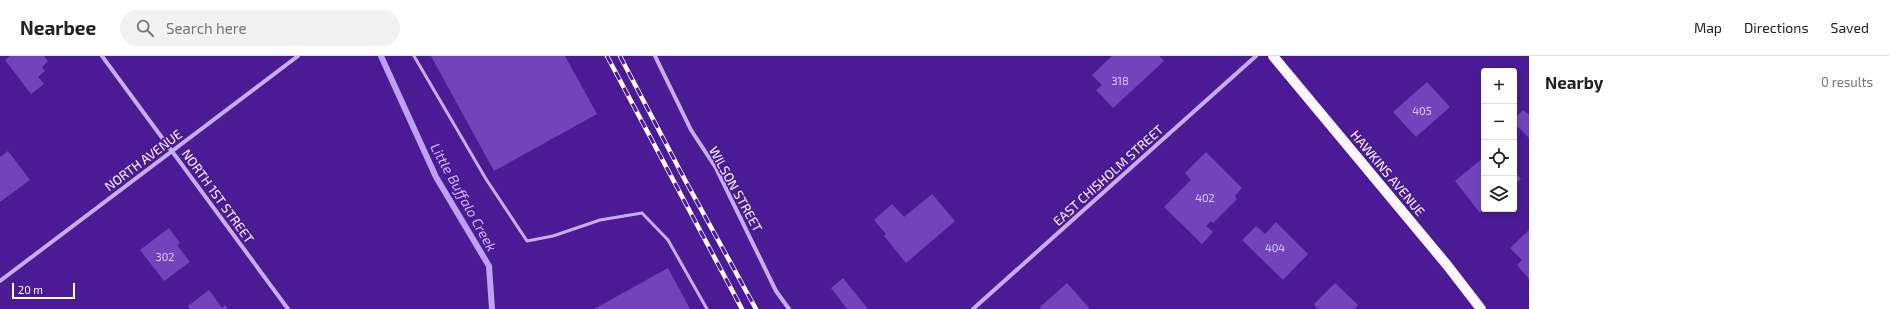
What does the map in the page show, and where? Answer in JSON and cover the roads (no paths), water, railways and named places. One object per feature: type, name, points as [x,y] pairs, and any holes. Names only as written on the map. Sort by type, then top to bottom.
[{"type":"main road","name":"HAWKINS AVENUE","points":[[1273,56],[1447,265],[1481,309]]},
{"type":"street","name":"NORTH 1ST STREET","points":[[102,56],[173,150],[288,309]]},
{"type":"street","name":"NORTH AVENUE","points":[[0,281],[298,56]]},
{"type":"street","name":"WILSON STREET","points":[[655,56],[691,130],[716,168],[776,291],[789,309]]},
{"type":"street","name":"EAST CHISHOLM STREET","points":[[973,309],[1256,56]]},
{"type":"lane","points":[[414,56],[486,179],[527,241],[553,236],[600,220],[642,213],[668,240],[707,309]]},
{"type":"waterway","name":"Little Buffalo Creek","points":[[381,56],[436,177],[489,266],[492,309]]},
{"type":"railway","points":[[607,56],[742,309]]},
{"type":"railway","points":[[620,56],[685,180],[756,309]]}]
